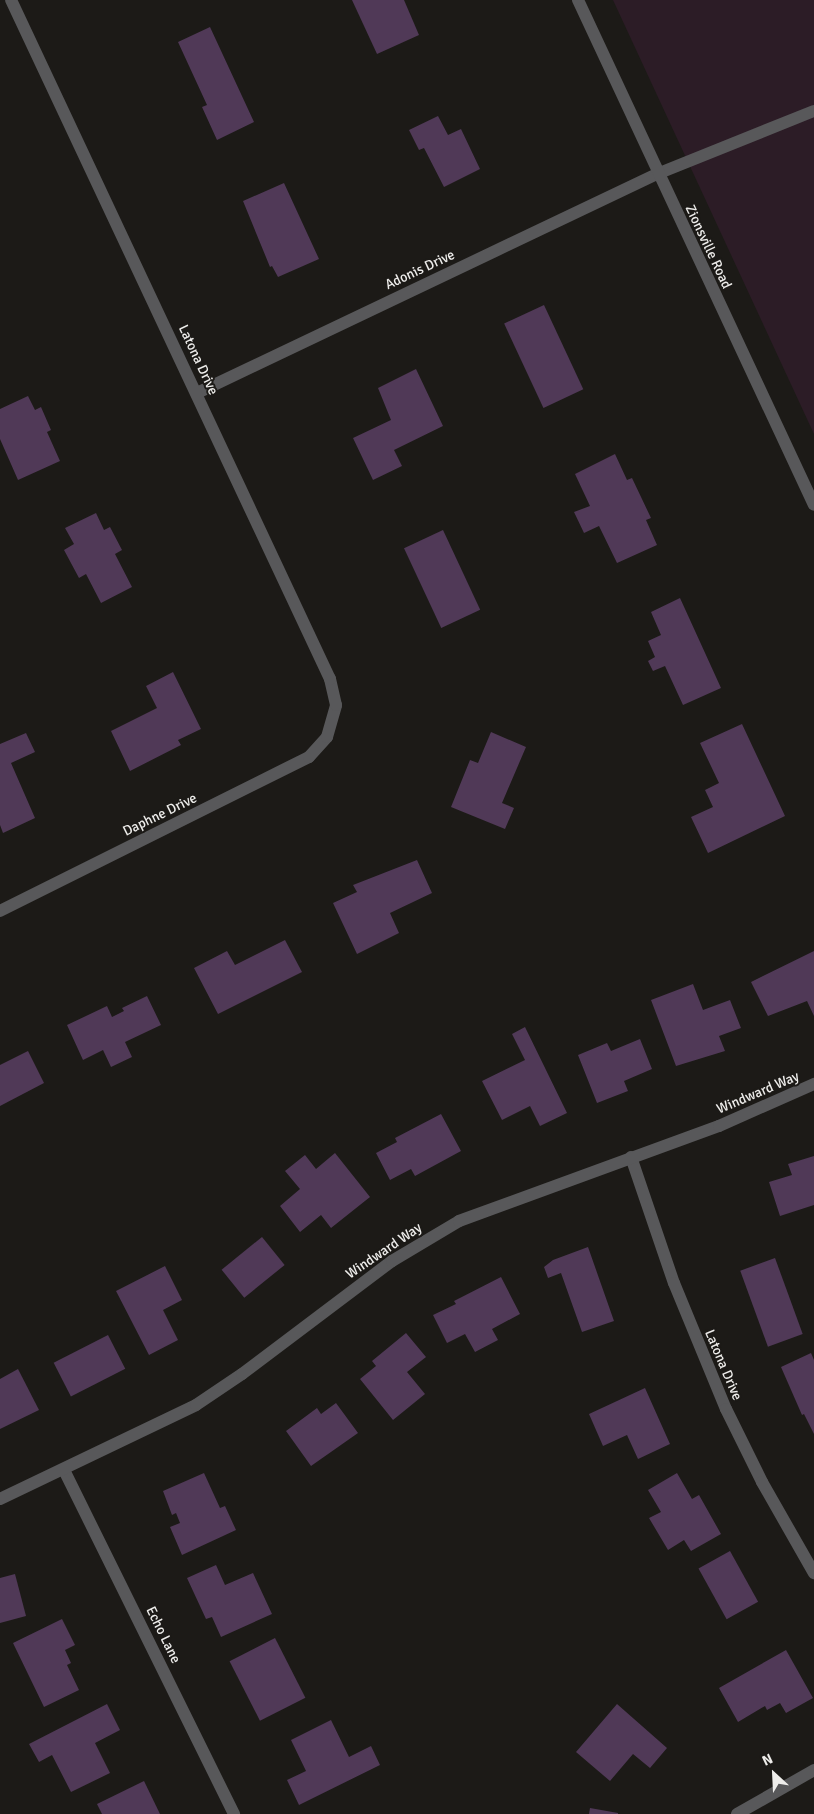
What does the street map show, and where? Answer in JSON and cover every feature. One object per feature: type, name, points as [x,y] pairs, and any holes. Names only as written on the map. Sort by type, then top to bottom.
[{"type":"street","name":"Latona Drive","points":[[11,0],[330,679],[336,705],[327,737]]},
{"type":"street","name":"Zionsville Road","points":[[578,0],[657,174],[814,505]]},
{"type":"street","name":"Adonis Drive","points":[[197,393],[657,174],[814,111]]},
{"type":"street","name":"Daphne Drive","points":[[0,911],[309,757],[327,737]]},
{"type":"street","name":"Windward Way","points":[[0,1500],[196,1405],[242,1374],[392,1261],[459,1221],[720,1126],[814,1084]]},
{"type":"street","name":"Latona Drive","points":[[631,1157],[674,1283],[726,1409],[762,1482],[814,1573]]},
{"type":"street","name":"Echo Lane","points":[[64,1470],[234,1814]]},
{"type":"street","points":[[737,1814],[814,1770]]},
{"type":"shaded area","points":[[613,0],[814,0],[814,434]]},
{"type":"building","points":[[352,0],[404,0],[419,35],[377,54]]},
{"type":"building","points":[[210,27],[254,122],[217,140],[202,107],[207,105],[178,42]]},
{"type":"building","points":[[438,116],[448,135],[461,129],[480,169],[444,187],[424,148],[419,150],[409,130]]},
{"type":"building","points":[[284,183],[319,259],[278,277],[272,266],[270,267],[243,201]]},
{"type":"building","points":[[544,305],[583,389],[543,408],[504,324]]},
{"type":"building","points":[[416,369],[443,426],[394,450],[402,466],[373,480],[353,438],[391,420],[378,388]]},
{"type":"building","points":[[28,396],[35,410],[41,407],[51,430],[47,432],[60,461],[18,480],[0,439],[0,409]]},
{"type":"building","points":[[615,454],[627,480],[632,478],[651,518],[646,520],[657,545],[617,563],[599,526],[584,533],[574,512],[590,506],[575,474]]},
{"type":"building","points":[[96,513],[104,530],[110,527],[122,550],[115,554],[132,587],[101,603],[86,574],[79,578],[64,550],[74,544],[65,528]]},
{"type":"building","points":[[443,530],[480,610],[441,628],[404,548]]},
{"type":"building","points":[[680,598],[721,688],[683,705],[665,666],[653,671],[648,661],[655,657],[648,641],[661,635],[651,612]]},
{"type":"building","points":[[173,672],[201,729],[178,740],[181,745],[130,771],[111,731],[157,708],[146,686]]},
{"type":"building","points":[[742,724],[785,816],[708,853],[691,817],[713,807],[705,790],[719,783],[700,743]]},
{"type":"building","points":[[491,732],[526,747],[502,803],[514,808],[505,829],[451,807],[470,760],[478,763]]},
{"type":"building","points":[[26,733],[35,752],[11,763],[35,818],[3,833],[0,825],[0,744]]},
{"type":"building","points":[[417,860],[432,893],[390,913],[399,933],[357,954],[333,903],[357,892],[353,885]]},
{"type":"building","points":[[285,940],[302,972],[218,1014],[194,968],[227,951],[235,965]]},
{"type":"building","points":[[814,951],[814,1016],[807,1001],[768,1016],[751,982]]},
{"type":"building","points":[[693,984],[703,1010],[730,1000],[741,1028],[719,1036],[725,1051],[676,1066],[651,1000]]},
{"type":"building","points":[[147,996],[161,1025],[125,1042],[132,1057],[111,1067],[103,1050],[83,1060],[67,1025],[107,1006],[112,1017],[124,1011],[122,1008]]},
{"type":"building","points":[[525,1027],[567,1113],[540,1126],[530,1106],[502,1120],[482,1081],[525,1060],[512,1034]]},
{"type":"building","points":[[640,1039],[652,1069],[624,1081],[628,1091],[597,1103],[578,1055],[607,1043],[611,1051]]},
{"type":"building","points":[[28,1051],[44,1083],[0,1106],[0,1065]]},
{"type":"building","points":[[441,1114],[461,1151],[415,1176],[411,1169],[390,1180],[376,1153],[397,1142],[395,1138]]},
{"type":"building","points":[[335,1153],[370,1197],[331,1228],[321,1215],[300,1232],[280,1206],[300,1189],[285,1171],[305,1155],[316,1169]]},
{"type":"building","points":[[814,1156],[814,1205],[780,1216],[769,1182],[792,1175],[788,1164]]},
{"type":"building","points":[[262,1237],[285,1265],[244,1298],[222,1270]]},
{"type":"building","points":[[588,1247],[614,1321],[582,1332],[561,1273],[548,1278],[544,1267],[553,1260]]},
{"type":"building","points":[[775,1258],[803,1334],[768,1347],[740,1271]]},
{"type":"building","points":[[165,1266],[182,1300],[163,1310],[178,1340],[149,1355],[116,1291]]},
{"type":"building","points":[[501,1277],[520,1314],[492,1329],[498,1340],[475,1352],[465,1334],[447,1343],[433,1315],[456,1304],[454,1301]]},
{"type":"building","points":[[406,1333],[426,1357],[407,1372],[425,1394],[393,1420],[360,1379],[376,1366],[372,1361]]},
{"type":"building","points":[[108,1335],[125,1369],[71,1397],[54,1363]]},
{"type":"building","points":[[811,1353],[814,1360],[814,1434],[804,1414],[802,1415],[781,1367]]},
{"type":"building","points":[[18,1369],[39,1410],[0,1429],[0,1379]]},
{"type":"building","points":[[645,1388],[670,1444],[638,1459],[627,1435],[603,1446],[589,1414]]},
{"type":"building","points":[[336,1403],[358,1433],[311,1466],[286,1431],[317,1408],[321,1414]]},
{"type":"building","points":[[204,1473],[220,1508],[225,1506],[236,1530],[182,1555],[170,1527],[180,1523],[176,1513],[172,1515],[163,1491]]},
{"type":"building","points":[[677,1473],[692,1499],[699,1495],[721,1534],[691,1551],[684,1540],[668,1550],[649,1518],[661,1512],[648,1490]]},
{"type":"building","points":[[730,1551],[758,1602],[727,1619],[699,1568]]},
{"type":"building","points":[[216,1565],[225,1585],[253,1573],[272,1614],[221,1637],[212,1617],[206,1619],[187,1578]]},
{"type":"building","points":[[15,1574],[26,1616],[0,1623],[0,1578]]},
{"type":"building","points":[[62,1619],[75,1645],[65,1650],[71,1663],[67,1665],[79,1690],[44,1707],[13,1643]]},
{"type":"building","points":[[275,1638],[305,1698],[260,1721],[230,1661]]},
{"type":"building","points":[[786,1650],[813,1698],[786,1713],[780,1703],[767,1710],[765,1706],[738,1722],[719,1688]]},
{"type":"building","points":[[107,1704],[120,1730],[95,1743],[110,1773],[71,1792],[52,1755],[39,1762],[29,1744]]},
{"type":"building","points":[[617,1704],[667,1748],[650,1768],[633,1754],[610,1781],[576,1752]]},
{"type":"building","points":[[331,1720],[349,1757],[371,1746],[380,1765],[299,1805],[287,1780],[306,1771],[291,1740]]},
{"type":"building","points":[[144,1781],[160,1814],[102,1814],[97,1804]]},
{"type":"building","points":[[590,1808],[618,1813],[618,1814],[589,1814]]}]
